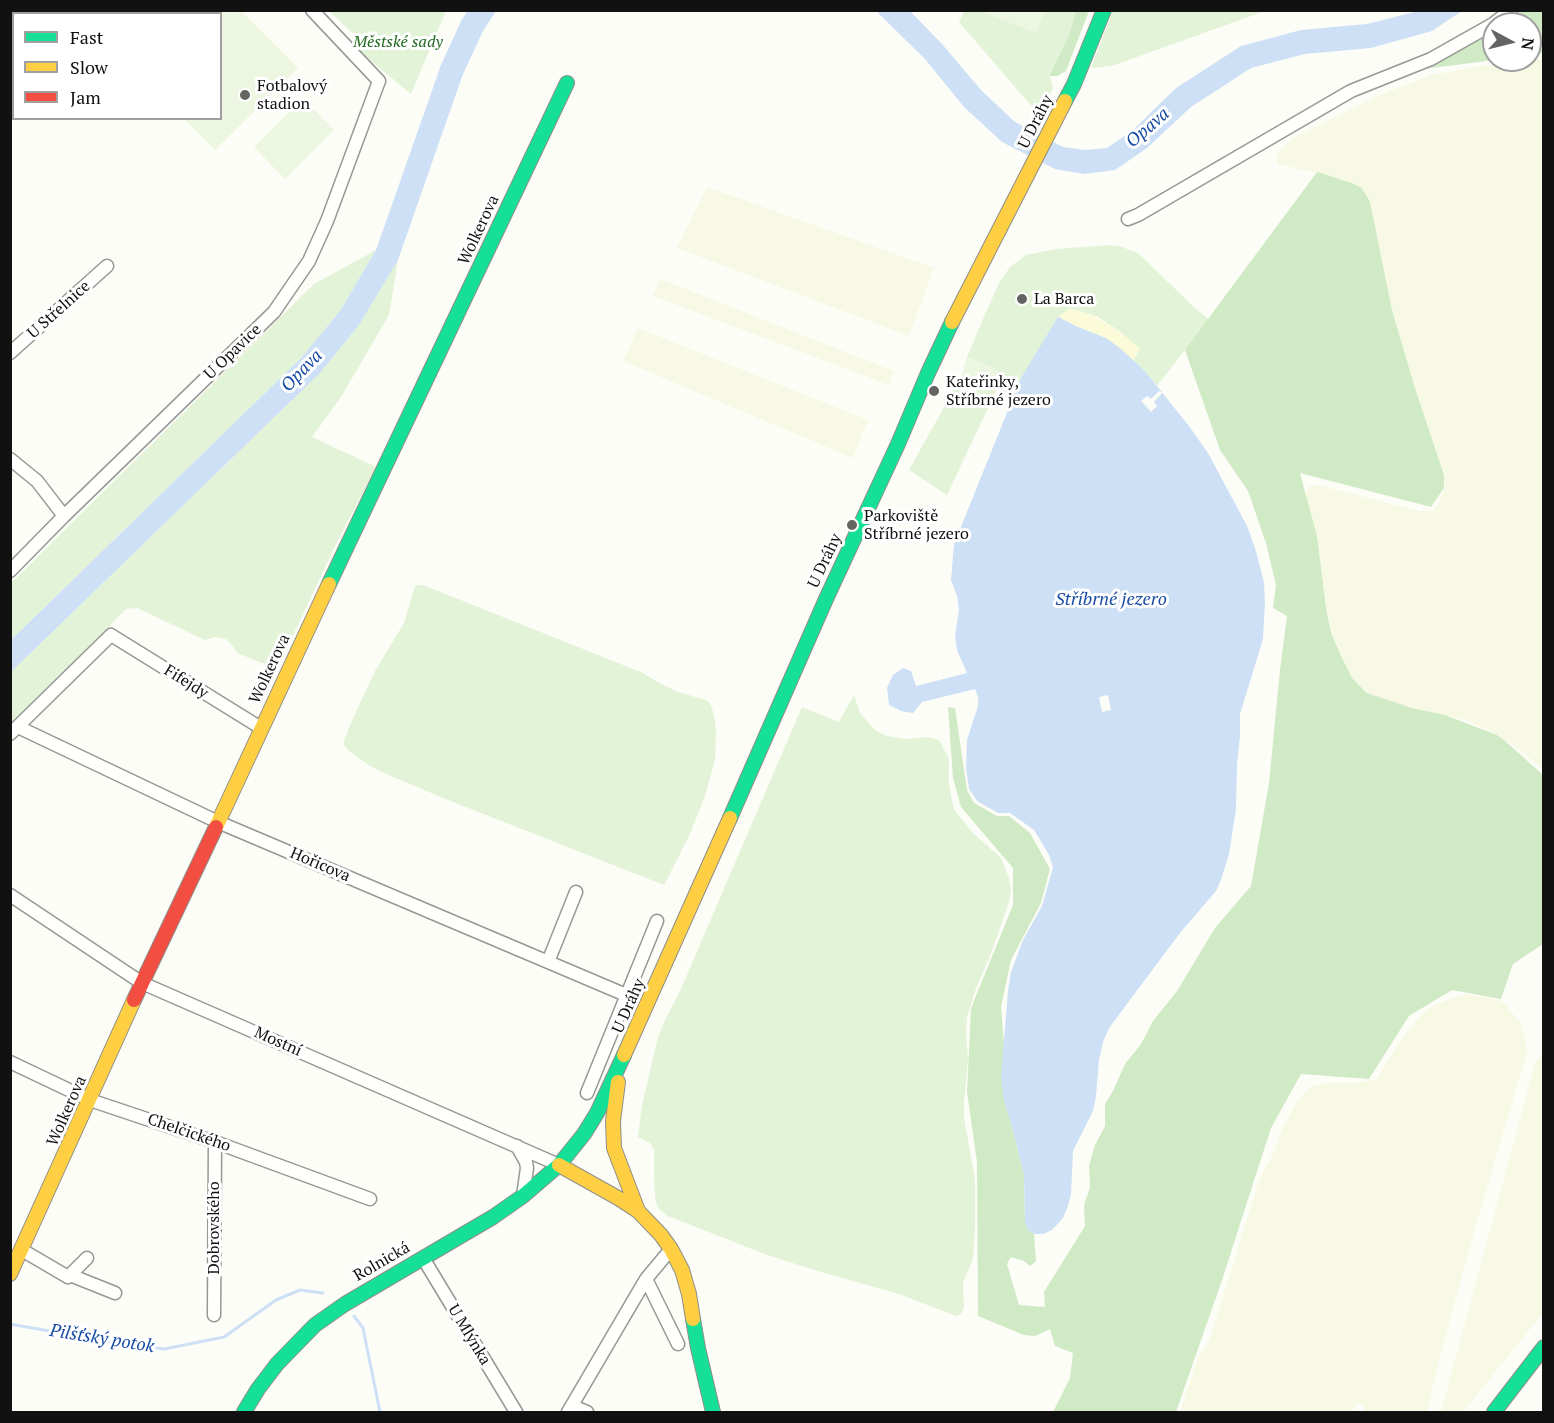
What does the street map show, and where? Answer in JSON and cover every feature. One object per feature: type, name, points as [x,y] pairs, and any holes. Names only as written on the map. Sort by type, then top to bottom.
[{"type":"street","name":"U Opavice","points":[[10,571],[274,312],[309,261],[327,221],[379,81],[312,10]]},
{"type":"street","name":"U Dráhy","points":[[713,1413],[682,1270],[671,1249],[638,1211],[559,1165],[584,1134],[620,1066],[928,373],[965,295],[1074,84],[1104,10]]},
{"type":"street","points":[[1128,219],[1351,92],[1431,59],[1493,24],[1511,10]]},
{"type":"street","name":"Wolkerova","points":[[10,1274],[261,728],[567,82]]},
{"type":"street","name":"U Střelnice","points":[[10,353],[107,266]]},
{"type":"street","points":[[10,459],[37,481],[64,516]]},
{"type":"street","name":"Fifejdy","points":[[14,731],[111,635],[261,728]]},
{"type":"street","name":"Hořicova","points":[[14,731],[218,822],[626,995]]},
{"type":"street","points":[[548,962],[576,892]]},
{"type":"street","name":"Mostní","points":[[10,895],[142,983],[559,1165]]},
{"type":"street","points":[[587,1093],[657,921]]},
{"type":"street","name":"Chelčického","points":[[10,1062],[90,1100],[370,1199]]},
{"type":"street","name":"U Dráhy","points":[[620,1066],[613,1121],[614,1148],[638,1211]]},
{"type":"street","name":"Dobrovského","points":[[214,1142],[214,1315]]},
{"type":"street","points":[[517,1146],[527,1168],[523,1196]]},
{"type":"street","name":"Rolnická","points":[[244,1413],[277,1364],[315,1325],[345,1304],[493,1217],[523,1196],[559,1165]]},
{"type":"street","points":[[587,1413],[570,1409],[646,1279],[671,1249]]},
{"type":"street","points":[[22,1250],[68,1277],[70,1275],[114,1293]]},
{"type":"street","points":[[70,1275],[87,1258]]},
{"type":"street","name":"U Mlýnka","points":[[423,1258],[516,1413]]},
{"type":"street","points":[[646,1279],[678,1344]]},
{"type":"street","points":[[1494,1413],[1544,1347]]},
{"type":"street","points":[[1503,1413],[1511,1394],[1530,1365]]},
{"type":"shaded area","points":[[982,10],[1045,11],[1036,33],[982,12]]},
{"type":"shaded area","name":"Fotbalový stadion","points":[[241,11],[298,68],[215,150],[185,120],[222,120],[222,12],[100,12]]},
{"type":"shaded area","points":[[1076,11],[1089,11],[1066,71],[1057,76],[1049,76],[1069,35]]},
{"type":"shaded area","points":[[1543,11],[1543,53],[1542,12],[1512,12]]},
{"type":"shaded area","points":[[1482,32],[1482,62],[1424,69]]},
{"type":"shaded area","points":[[1542,59],[1543,770],[1520,750],[1491,731],[1465,720],[1412,708],[1368,693],[1352,678],[1341,656],[1326,608],[1317,536],[1306,499],[1308,487],[1317,485],[1419,511],[1433,511],[1445,489],[1444,475],[1392,310],[1370,202],[1362,188],[1345,180],[1279,164],[1276,159],[1277,154],[1291,139],[1375,97],[1431,75],[1482,66],[1482,72],[1542,72]]},
{"type":"shaded area","points":[[303,98],[334,130],[285,179],[254,147]]},
{"type":"shaded area","points":[[1317,172],[1362,188],[1370,202],[1392,310],[1444,475],[1444,488],[1431,507],[1300,473],[1317,536],[1331,632],[1352,678],[1367,693],[1412,708],[1445,715],[1497,735],[1543,775],[1543,944],[1513,964],[1501,999],[1452,990],[1409,1016],[1369,1079],[1301,1074],[1271,1128],[1176,1412],[1053,1412],[1070,1378],[1073,1353],[1055,1346],[1050,1329],[1035,1336],[1024,1335],[978,1316],[977,1162],[967,1092],[971,1008],[1013,905],[1013,868],[961,807],[953,778],[948,707],[955,708],[967,790],[974,803],[997,816],[1009,816],[1030,833],[1050,869],[1041,903],[1011,960],[1001,1007],[1010,1119],[1024,1175],[1025,1222],[1034,1234],[1036,1261],[1030,1266],[1024,1261],[1011,1257],[1007,1264],[1019,1305],[1045,1307],[1044,1292],[1085,1226],[1084,1205],[1090,1187],[1089,1166],[1095,1145],[1105,1126],[1105,1104],[1125,1064],[1141,1044],[1153,1021],[1177,991],[1215,928],[1251,886],[1269,783],[1287,616],[1273,608],[1276,585],[1266,543],[1248,491],[1220,450],[1185,350]]},
{"type":"shaded area","points":[[707,187],[934,268],[909,336],[677,248]]},
{"type":"shaded area","points":[[660,279],[894,371],[889,385],[653,296]]},
{"type":"shaded area","points":[[638,328],[868,420],[853,458],[623,361]]},
{"type":"shaded area","points":[[967,357],[998,370],[992,386],[962,375]]},
{"type":"shaded area","points":[[1466,995],[1488,997],[1503,1002],[1520,1022],[1527,1052],[1475,1228],[1427,1412],[1363,1412],[1365,1407],[1357,1404],[1353,1412],[1180,1412],[1198,1358],[1209,1342],[1259,1180],[1297,1102],[1311,1086],[1376,1080],[1401,1040],[1425,1011],[1455,997]]},
{"type":"shaded area","points":[[1543,1055],[1543,1313],[1463,1412],[1441,1412],[1536,1060]]},
{"type":"green space","name":"Městské sady","points":[[329,11],[446,11],[411,94],[352,45],[357,37]]},
{"type":"green space","points":[[964,11],[1076,11],[1069,35],[1049,75],[1053,88],[1041,114],[1034,109],[959,22]]},
{"type":"green space","points":[[1113,11],[1265,11],[1112,66],[1091,68]]},
{"type":"green space","points":[[1110,245],[1138,253],[1209,319],[1157,386],[1133,360],[1140,349],[1098,317],[1070,308],[1021,378],[1013,397],[997,389],[947,495],[909,470],[962,375],[992,386],[998,370],[967,357],[1000,281],[1010,267],[1026,255],[1056,249]]},
{"type":"green space","points":[[376,250],[340,311],[302,357],[11,640],[11,583],[314,284]]},
{"type":"green space","points":[[398,260],[389,315],[341,397],[312,437],[376,467],[339,538],[277,669],[237,653],[226,639],[215,637],[205,640],[137,608],[126,609],[11,728],[11,672],[320,373],[359,325]]},
{"type":"green space","points":[[423,585],[643,673],[676,691],[708,701],[712,708],[716,732],[715,759],[705,796],[690,834],[664,885],[384,773],[370,766],[343,744],[375,671],[404,623],[415,586]]},
{"type":"green space","points":[[854,695],[860,713],[876,731],[887,736],[905,739],[927,737],[939,740],[949,759],[949,783],[955,811],[973,833],[1001,858],[1011,889],[1009,902],[967,1018],[968,1061],[964,1118],[975,1179],[975,1229],[973,1259],[963,1283],[964,1308],[960,1315],[956,1316],[899,1294],[767,1255],[668,1216],[659,1209],[656,1203],[654,1150],[650,1143],[638,1137],[642,1105],[658,1037],[802,707],[839,722]]},
{"type":"sand","points":[[1070,308],[1093,316],[1119,331],[1140,349],[1133,360],[1106,338],[1058,317]]},
{"type":"water","name":"Opava","points":[[468,11],[496,11],[483,31],[463,74],[398,260],[359,325],[320,373],[11,672],[11,640],[302,357],[340,311],[376,250],[441,65]]},
{"type":"water","name":"Opava","points":[[876,11],[910,11],[981,90],[1015,122],[1063,147],[1085,150],[1107,148],[1133,130],[1176,88],[1241,46],[1301,30],[1367,24],[1418,11],[1462,11],[1432,31],[1371,48],[1305,54],[1251,68],[1191,107],[1147,148],[1115,170],[1084,174],[1055,169],[1002,142],[964,107],[925,59]]},
{"type":"water","name":"Stříbrné jezero","points":[[1058,317],[1106,338],[1121,349],[1144,370],[1189,426],[1208,453],[1247,526],[1264,582],[1265,604],[1263,639],[1240,714],[1236,809],[1229,854],[1221,880],[1216,891],[1180,933],[1109,1028],[1099,1060],[1093,1111],[1073,1151],[1071,1194],[1068,1206],[1063,1218],[1052,1230],[1043,1234],[1034,1234],[1028,1230],[1025,1222],[1024,1175],[1004,1102],[1001,1077],[1011,972],[1023,940],[1042,906],[1053,867],[1049,855],[1034,830],[1010,813],[998,813],[977,801],[969,789],[966,768],[967,740],[978,706],[975,689],[922,702],[913,713],[901,711],[889,705],[887,688],[893,675],[903,668],[911,671],[916,686],[967,673],[957,650],[955,636],[959,610],[951,580],[954,544],[1021,378]]},
{"type":"pier","points":[[1159,391],[1162,393],[1154,402],[1157,406],[1151,412],[1141,401],[1147,396],[1151,399]]},
{"type":"pier","points":[[1108,695],[1111,710],[1102,712],[1099,697]]},
{"type":"waterway","name":"Pilšťský potok","points":[[10,1324],[164,1349],[224,1337],[276,1300],[300,1290],[323,1293]]},
{"type":"waterway","name":"Pilšťský potok","points":[[354,1316],[363,1328],[380,1412]]},
{"type":"traffic: fast","points":[[1065,101],[1104,10]]},
{"type":"traffic: fast","points":[[329,584],[567,83]]},
{"type":"traffic: fast","points":[[730,818],[826,599],[952,322]]},
{"type":"traffic: fast","points":[[244,1412],[277,1364],[315,1325],[345,1304],[493,1217],[523,1196],[559,1165],[584,1134],[597,1113],[624,1055]]},
{"type":"traffic: fast","points":[[693,1319],[713,1412]]},
{"type":"traffic: fast","points":[[1494,1412],[1544,1347]]},
{"type":"traffic: slow","points":[[952,322],[1065,101]]},
{"type":"traffic: slow","points":[[216,827],[329,584]]},
{"type":"traffic: slow","points":[[624,1055],[730,818]]},
{"type":"traffic: slow","points":[[10,1274],[134,1000]]},
{"type":"traffic: slow","points":[[618,1082],[613,1121],[614,1148],[638,1211]]},
{"type":"traffic: slow","points":[[559,1165],[638,1211],[661,1235],[682,1270],[693,1319]]},
{"type":"traffic: jam","points":[[134,1000],[216,827]]},
{"type":"place","name":"Fotbalový stadion","points":[[245,95]]},
{"type":"place","name":"La Barca","points":[[1022,299]]},
{"type":"place","name":"Kateřinky, Stříbrné jezero","points":[[934,391]]},
{"type":"place","name":"Parkoviště Stříbrné jezero","points":[[852,525]]}]
